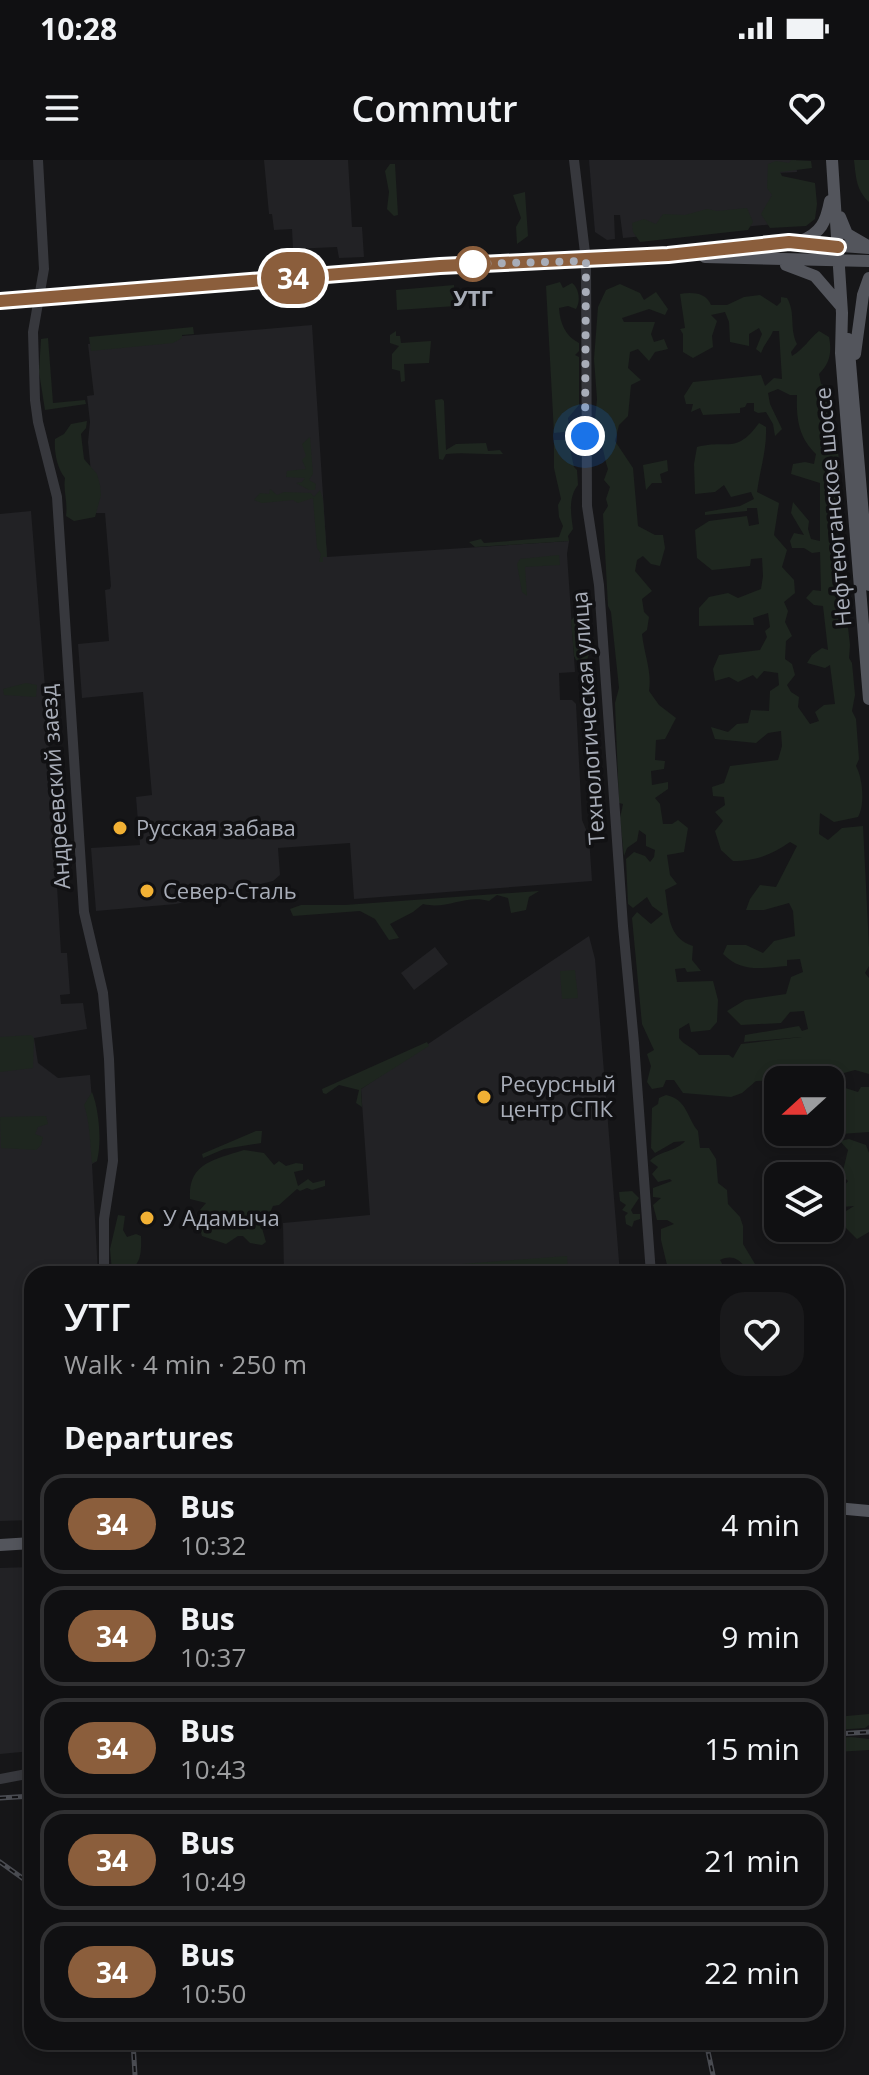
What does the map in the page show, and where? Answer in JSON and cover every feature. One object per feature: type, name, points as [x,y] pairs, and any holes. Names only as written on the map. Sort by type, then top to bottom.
[{"type":"main road","name":"Нефтеюганское шоссе","points":[[832,160],[841,353],[869,699]]},
{"type":"main road","points":[[0,301],[440,266],[682,254],[789,242],[812,236],[823,226],[833,182]]},
{"type":"main road","points":[[833,182],[840,218],[847,234],[869,247]]},
{"type":"main road","points":[[789,242],[869,261]]},
{"type":"main road","points":[[682,254],[764,259],[838,254],[869,247]]},
{"type":"main road","points":[[764,259],[815,276],[841,310]]},
{"type":"main road","points":[[854,389],[856,337],[869,278]]},
{"type":"main road","name":"Нефтеюганское шоссе","points":[[841,310],[854,389],[869,585]]},
{"type":"main road","points":[[844,1509],[869,1511]]},
{"type":"main road","points":[[0,1545],[24,1544]]},
{"type":"street","name":"Андреевский заезд","points":[[38,160],[44,269],[33,332],[35,400],[57,497],[61,529],[67,677],[84,912],[103,993],[108,1048],[113,1161],[104,1219],[104,1266]]},
{"type":"street","name":"Технологическая улица","points":[[574,160],[586,261],[587,506],[599,585],[650,1266]]},
{"type":"street","points":[[0,1779],[24,1774]]},
{"type":"shaded area","points":[[264,160],[348,160],[352,227],[362,227],[364,257],[339,258],[337,247],[293,249],[292,229],[274,230],[272,214],[269,214]]},
{"type":"shaded area","points":[[589,160],[796,160],[797,172],[776,173],[798,222],[623,238],[620,215],[614,215],[615,239],[607,240],[595,232]]},
{"type":"shaded area","points":[[791,160],[811,161],[812,168],[780,172],[782,176],[815,183],[815,219],[806,226],[770,228],[761,214],[772,195],[767,188],[768,164],[776,161],[789,163]]},
{"type":"shaded area","points":[[854,160],[869,160],[869,202],[859,188]]},
{"type":"shaded area","points":[[390,164],[395,164],[398,215],[394,216],[387,209],[389,192],[385,171]]},
{"type":"shaded area","points":[[525,192],[528,236],[517,244],[516,227],[521,218],[513,195]]},
{"type":"shaded area","points":[[747,208],[753,222],[748,230],[640,242],[633,232],[632,223],[644,219],[656,224],[663,214],[685,215],[707,209]]},
{"type":"shaded area","points":[[560,282],[563,288],[572,283],[578,295],[576,309],[568,306],[559,308],[564,328],[579,343],[579,351],[575,355],[579,357],[579,405],[568,418],[569,428],[554,433],[546,286]]},
{"type":"shaded area","points":[[620,284],[640,293],[644,300],[656,292],[668,309],[665,315],[649,309],[622,318],[624,322],[655,322],[651,334],[654,342],[664,339],[668,349],[655,352],[649,361],[638,349],[630,352],[628,368],[641,380],[631,385],[628,416],[619,425],[615,441],[633,468],[638,526],[655,535],[663,535],[665,548],[660,566],[651,564],[643,556],[637,560],[635,571],[652,591],[642,599],[644,612],[649,617],[647,630],[642,634],[649,669],[649,691],[659,705],[676,718],[665,739],[656,740],[655,760],[665,761],[664,769],[651,771],[652,785],[668,782],[668,789],[655,798],[660,804],[663,824],[678,820],[688,828],[684,852],[667,855],[670,875],[677,884],[665,890],[674,931],[684,942],[693,946],[692,960],[701,971],[675,969],[677,982],[713,981],[718,1000],[717,1022],[710,1030],[691,1032],[689,1023],[679,1029],[679,1038],[699,1055],[729,1055],[733,1058],[741,1044],[802,1037],[744,1042],[745,1035],[799,1026],[802,1031],[808,1029],[804,1011],[790,1012],[781,1023],[741,1025],[727,1011],[745,1000],[786,994],[791,977],[803,972],[800,959],[787,960],[787,966],[752,968],[737,964],[723,954],[727,945],[746,945],[763,953],[774,941],[795,936],[793,911],[789,903],[764,910],[746,910],[760,885],[776,887],[797,846],[790,842],[763,856],[733,861],[721,850],[715,831],[723,821],[715,812],[725,805],[724,797],[713,796],[712,787],[724,783],[730,766],[778,760],[782,746],[781,731],[768,733],[756,743],[715,739],[711,727],[728,732],[737,724],[748,723],[751,710],[769,711],[770,691],[779,685],[778,673],[764,671],[757,679],[753,675],[738,682],[729,677],[715,681],[713,669],[719,655],[760,650],[767,637],[765,631],[770,627],[768,613],[753,618],[754,625],[699,626],[699,608],[709,597],[728,593],[738,598],[761,589],[763,576],[762,558],[751,559],[750,566],[712,570],[697,558],[695,530],[709,521],[747,516],[749,526],[759,524],[757,508],[705,515],[705,512],[740,506],[754,499],[751,492],[731,497],[724,485],[715,492],[695,494],[697,447],[737,443],[759,423],[766,427],[757,492],[779,503],[774,535],[787,550],[782,567],[794,580],[795,593],[784,602],[788,611],[785,622],[792,636],[786,641],[785,659],[792,664],[795,675],[787,685],[799,697],[798,707],[810,724],[819,721],[815,712],[824,705],[835,704],[830,665],[825,668],[807,663],[822,648],[828,650],[823,606],[814,605],[806,598],[813,590],[821,591],[820,552],[792,548],[790,541],[794,533],[804,535],[791,513],[793,502],[809,521],[811,539],[820,541],[820,483],[791,474],[793,464],[814,464],[816,454],[800,428],[797,395],[778,389],[768,393],[782,429],[775,436],[766,412],[754,411],[754,403],[740,408],[740,413],[703,415],[700,408],[691,412],[693,404],[686,404],[684,396],[693,382],[761,375],[765,386],[774,378],[782,379],[779,331],[773,331],[761,353],[756,349],[762,334],[759,328],[749,334],[749,346],[730,342],[725,312],[711,315],[717,321],[712,336],[713,347],[693,358],[683,352],[680,329],[685,328],[680,294],[702,295],[711,305],[727,305],[744,297],[760,295],[777,306],[781,297],[787,298],[797,344],[791,352],[792,356],[819,331],[829,337],[829,357],[819,374],[821,384],[833,389],[827,413],[833,424],[840,470],[835,479],[835,491],[840,504],[849,658],[855,695],[852,711],[856,719],[859,759],[856,766],[862,799],[858,817],[834,822],[820,813],[819,834],[828,840],[842,828],[863,826],[869,947],[869,966],[865,973],[869,978],[869,1074],[855,1070],[844,1073],[844,1066],[764,1066],[764,1081],[756,1081],[742,1093],[731,1097],[683,1093],[674,1080],[666,1080],[663,1087],[652,1089],[647,1082],[651,1066],[647,1054],[654,1050],[642,1024],[632,918],[637,912],[651,924],[663,914],[652,906],[647,897],[633,908],[628,904],[626,859],[634,852],[645,856],[650,862],[655,850],[646,846],[646,835],[639,830],[637,841],[627,848],[624,856],[620,818],[623,804],[619,803],[615,703],[619,688],[608,606],[603,514],[608,506],[606,499],[610,487],[604,480],[608,469],[602,443],[594,430],[598,307],[606,290]]},
{"type":"shaded area","points":[[454,285],[456,306],[397,310],[396,290]]},
{"type":"shaded area","points":[[312,325],[327,557],[569,541],[567,554],[575,672],[559,673],[560,700],[572,700],[576,704],[582,820],[589,837],[592,881],[354,899],[350,843],[278,848],[280,875],[273,881],[176,904],[96,911],[91,848],[140,845],[136,797],[152,795],[143,692],[82,698],[78,644],[109,641],[105,590],[111,586],[105,513],[95,513],[88,442],[90,422],[87,396],[94,395],[88,344]]},
{"type":"shaded area","points":[[193,327],[194,334],[182,335],[173,343],[91,351],[89,337]]},
{"type":"shaded area","points":[[396,331],[401,343],[431,341],[429,363],[404,364],[405,381],[401,382],[400,371],[392,369],[392,354],[399,346],[390,343],[390,335]]},
{"type":"shaded area","points":[[48,338],[53,403],[85,400],[86,404],[45,410],[39,372],[41,339]]},
{"type":"shaded area","points":[[442,399],[446,450],[456,444],[486,443],[488,451],[500,450],[503,454],[446,454],[443,460],[439,459],[435,400]]},
{"type":"shaded area","points":[[87,421],[81,434],[84,459],[97,474],[101,495],[95,517],[74,521],[66,516],[65,478],[57,460],[55,439],[64,434],[71,424]]},
{"type":"shaded area","points":[[310,437],[313,474],[309,480],[316,484],[315,490],[296,483],[305,478],[286,477],[287,471],[306,469],[302,460],[306,456],[302,444]]},
{"type":"shaded area","points":[[554,440],[568,440],[577,470],[578,485],[571,501],[573,529],[568,536],[569,541],[475,547],[469,542],[559,537],[563,526],[559,517],[561,499],[554,468]]},
{"type":"shaded area","points":[[667,460],[668,471],[660,474],[662,483],[652,483],[646,490],[643,465]]},
{"type":"shaded area","points":[[270,489],[277,495],[284,492],[311,493],[314,497],[320,490],[327,557],[323,557],[323,562],[319,562],[321,554],[317,548],[313,498],[298,503],[293,500],[262,503],[254,500],[260,493],[269,494]]},
{"type":"shaded area","points":[[31,511],[61,953],[67,953],[70,994],[60,995],[61,1004],[83,1003],[87,1029],[34,1038],[38,1063],[58,1078],[90,1075],[97,1161],[92,1164],[98,1266],[24,1266],[24,1520],[0,1521],[0,514]]},
{"type":"shaded area","points":[[559,555],[560,565],[525,567],[527,596],[522,592],[517,564],[520,559]]},
{"type":"shaded area","points":[[586,606],[586,611],[581,615],[582,633],[590,638],[591,648],[587,660],[581,662],[574,656],[571,620]]},
{"type":"shaded area","points":[[26,683],[37,685],[36,697],[4,695],[3,689]]},
{"type":"shaded area","points":[[539,891],[529,897],[526,910],[511,913],[508,898],[497,895],[489,901],[472,899],[440,905],[423,904],[390,924],[399,938],[389,940],[375,919],[360,911],[293,916],[290,909],[301,905],[345,905]]},
{"type":"shaded area","name":"Ресурсный центр СПК","points":[[589,936],[595,959],[619,1266],[284,1266],[283,1223],[370,1215],[361,1089]]},
{"type":"shaded area","points":[[435,947],[448,964],[414,990],[401,973]]},
{"type":"shaded area","points":[[575,970],[578,998],[562,999],[560,971]]},
{"type":"shaded area","points":[[31,1035],[34,1038],[33,1068],[0,1072],[0,1037]]},
{"type":"shaded area","points":[[427,1042],[429,1046],[361,1089],[362,1107],[356,1103],[359,1090],[339,1085],[323,1093],[322,1089]]},
{"type":"shaded area","points":[[861,1087],[869,1087],[869,1132],[844,1134],[844,1088],[858,1092]]},
{"type":"shaded area","points":[[92,1092],[99,1153],[97,1161],[92,1163],[84,1105]]},
{"type":"shaded area","points":[[666,1095],[678,1100],[698,1131],[700,1148],[709,1148],[716,1159],[718,1183],[727,1190],[728,1204],[740,1217],[743,1244],[756,1266],[744,1266],[737,1260],[724,1258],[720,1260],[723,1266],[667,1266],[661,1229],[674,1224],[657,1220],[653,1205],[661,1198],[653,1197],[653,1188],[672,1181],[658,1182],[652,1174],[658,1167],[650,1161],[685,1141],[674,1142],[655,1153],[651,1148],[652,1108],[658,1104],[659,1098]]},
{"type":"shaded area","points":[[46,1116],[48,1124],[38,1127],[35,1134],[43,1137],[36,1150],[1,1148],[0,1117]]},
{"type":"shaded area","points":[[262,1131],[261,1143],[224,1149],[203,1158],[202,1154]]},
{"type":"shaded area","points":[[844,1140],[866,1145],[869,1153],[869,1232],[857,1239],[844,1226],[846,1211],[854,1206],[844,1207],[844,1186],[848,1181],[844,1177],[844,1167],[848,1150]]},
{"type":"shaded area","points":[[244,1150],[264,1153],[274,1165],[279,1161],[286,1166],[303,1164],[303,1170],[294,1172],[298,1186],[308,1179],[313,1183],[325,1180],[325,1186],[312,1190],[297,1189],[279,1205],[273,1206],[269,1215],[273,1222],[266,1223],[262,1228],[266,1242],[262,1245],[250,1243],[243,1236],[226,1244],[202,1236],[198,1221],[202,1217],[200,1210],[206,1203],[190,1199],[190,1187],[198,1170],[213,1160]]},
{"type":"shaded area","points":[[632,1191],[639,1198],[631,1210],[633,1214],[640,1214],[640,1219],[634,1221],[632,1227],[626,1224],[625,1216],[628,1213],[622,1210],[626,1205],[620,1201],[619,1192]]},
{"type":"shaded area","points":[[118,1215],[125,1216],[123,1230],[127,1237],[141,1236],[137,1263],[134,1266],[111,1266],[110,1249]]},
{"type":"shaded area","points":[[567,1256],[568,1266],[450,1266]]},
{"type":"shaded area","points":[[24,1567],[24,1752],[0,1754],[0,1568]]},
{"type":"shaded area","points":[[869,1714],[869,1725],[844,1729],[844,1716]]},
{"type":"shaded area","points":[[844,1737],[869,1739],[869,1750],[844,1752]]},
{"type":"railway","points":[[844,1734],[869,1732]]},
{"type":"railway","points":[[0,1798],[24,1796]]},
{"type":"railway","points":[[0,1862],[24,1879]]},
{"type":"railway","points":[[133,2050],[135,2075]]},
{"type":"railway","points":[[708,2050],[713,2075]]},
{"type":"bus line","name":"34","points":[[0,301],[440,266],[668,255],[789,242],[838,247]]},
{"type":"place","name":"УТГ","points":[[473,264]]},
{"type":"place","name":"Русская забава","points":[[120,828]]},
{"type":"place","name":"Север-Сталь","points":[[147,891]]},
{"type":"place","name":"Ресурсный центр СПК","points":[[484,1097]]},
{"type":"place","name":"У Адамыча","points":[[147,1218]]},
{"type":"route","points":[[473,264],[586,261],[585,436]]}]
